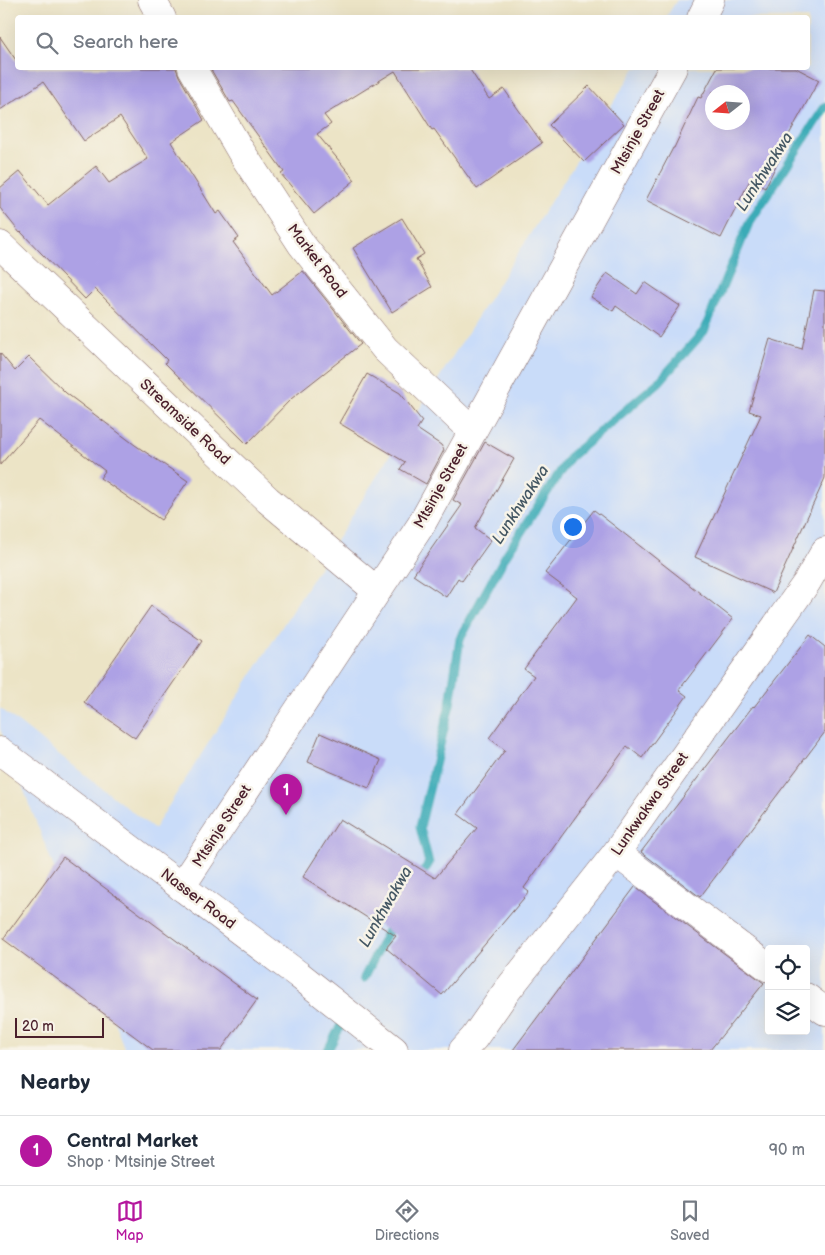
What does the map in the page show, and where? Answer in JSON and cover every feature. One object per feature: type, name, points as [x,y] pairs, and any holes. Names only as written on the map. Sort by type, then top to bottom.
[{"type":"street","points":[[152,0],[160,15]]},
{"type":"street","points":[[702,15],[710,0]]},
{"type":"street","name":"Market Road","points":[[193,70],[240,150],[302,245],[385,349],[472,431]]},
{"type":"street","name":"Mtsinje Street","points":[[181,887],[420,525],[672,70]]},
{"type":"street","name":"Streamside Road","points":[[0,245],[268,500],[377,591]]},
{"type":"street","name":"Lunkwakwa Street","points":[[464,1050],[506,992],[616,853],[816,588],[825,551]]},
{"type":"street","name":"Nasser Road","points":[[0,751],[299,975],[394,1050]]},
{"type":"street","points":[[616,853],[765,965]]},
{"type":"street","points":[[810,1000],[825,1011]]},
{"type":"shaded area","points":[[677,0],[825,0],[825,1050],[125,1050],[0,729],[0,708],[154,829],[634,70],[810,70],[810,15],[667,15]]},
{"type":"building","points":[[0,37],[15,59],[15,70],[177,70],[204,120],[171,142],[216,214],[220,211],[239,238],[233,242],[272,295],[303,271],[361,344],[291,399],[247,444],[165,363],[167,360],[95,289],[85,299],[20,233],[0,208],[0,188],[20,171],[48,205],[96,166],[109,183],[148,159],[120,117],[84,141],[43,82],[0,110]]},
{"type":"building","points":[[211,70],[470,70],[489,99],[504,89],[542,143],[477,189],[434,129],[432,130],[395,71],[324,115],[331,124],[317,134],[355,180],[314,214],[281,174],[284,172],[233,101],[230,102]]},
{"type":"building","points":[[716,70],[800,70],[819,80],[786,140],[788,141],[765,188],[750,180],[721,238],[646,200],[674,148],[698,97],[701,98],[705,90],[705,130],[750,130],[750,85],[708,85]]},
{"type":"building","points":[[589,86],[624,124],[584,162],[549,125]]},
{"type":"building","points":[[402,218],[424,254],[416,259],[432,287],[392,312],[353,248]]},
{"type":"building","points":[[607,273],[637,294],[645,282],[680,306],[659,337],[616,306],[613,311],[591,297]]},
{"type":"building","points":[[814,290],[825,291],[825,478],[773,593],[695,557],[761,415],[749,411],[770,339],[802,349]]},
{"type":"building","points":[[0,353],[15,371],[29,357],[66,393],[135,445],[188,481],[161,520],[100,478],[105,471],[39,420],[0,465]]},
{"type":"building","points":[[367,374],[400,393],[422,421],[417,429],[441,445],[444,450],[426,484],[400,469],[405,462],[339,423]]},
{"type":"building","points":[[485,442],[514,459],[475,528],[491,540],[462,581],[458,578],[446,597],[413,575],[462,505],[453,500]]},
{"type":"building","points":[[594,510],[733,619],[679,690],[687,696],[642,758],[627,746],[524,888],[529,892],[442,995],[386,948],[396,936],[303,877],[340,819],[435,878],[477,828],[458,814],[505,750],[489,738],[534,676],[524,669],[577,597],[545,573]]},
{"type":"building","points":[[151,606],[202,641],[135,738],[84,702]]},
{"type":"building","points":[[810,635],[825,647],[825,732],[700,897],[641,852]]},
{"type":"building","points":[[320,733],[381,760],[369,788],[308,762]]},
{"type":"building","points":[[63,857],[257,1000],[221,1050],[153,1050],[3,939]]},
{"type":"building","points":[[635,887],[764,983],[710,1050],[513,1050]]},
{"type":"waterway","name":"Lunkhwakwa","points":[[418,880],[429,863],[420,827],[450,704],[460,639],[506,555],[570,457],[659,382],[704,331],[749,223],[825,107]]},
{"type":"waterway","name":"Lunkhwakwa","points":[[364,978],[393,921]]},
{"type":"waterway","name":"Lunkhwakwa","points":[[328,1050],[343,1021]]},
{"type":"place","name":"Central Market","points":[[286,815]]}]
